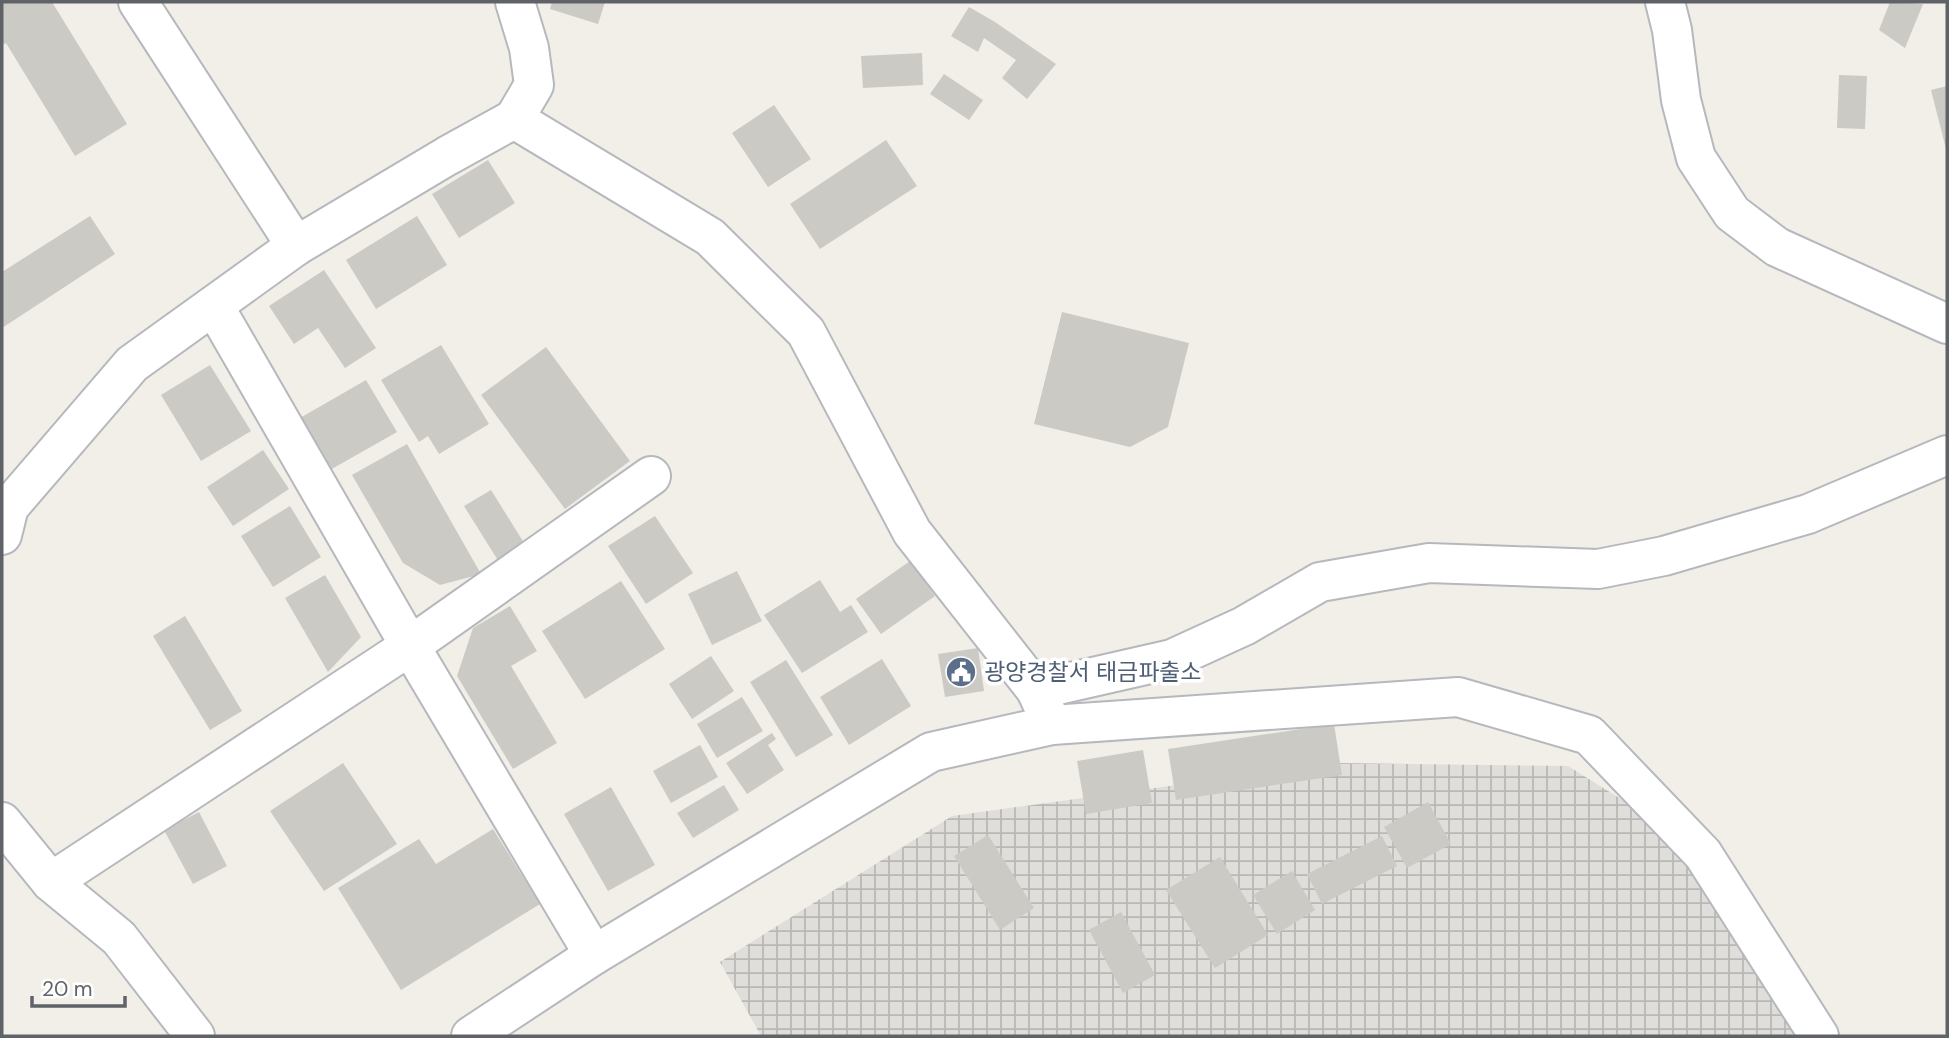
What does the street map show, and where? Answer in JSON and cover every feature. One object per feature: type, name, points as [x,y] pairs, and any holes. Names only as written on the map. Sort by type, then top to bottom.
[{"type":"street","points":[[138,2],[296,246]]},
{"type":"street","points":[[4,517],[132,364],[296,246],[514,119],[534,85],[529,48],[515,2]]},
{"type":"street","points":[[1665,2],[1672,30],[1681,100],[1696,158],[1732,213],[1777,247],[1947,324]]},
{"type":"street","points":[[514,119],[710,237],[807,332],[912,532],[1036,690],[1052,726]]},
{"type":"street","points":[[214,306],[410,646],[594,955]]},
{"type":"street","points":[[1036,690],[1172,659],[1244,626],[1320,582],[1429,563],[1598,569],[1664,556],[1808,514],[1947,455]]},
{"type":"street","points":[[51,882],[410,646],[651,475]]},
{"type":"street","points":[[471,1036],[594,955],[931,752],[1052,726],[1458,697],[1589,735],[1703,854],[1819,1036]]},
{"type":"street","points":[[2,822],[51,882],[119,938],[195,1036]]},
{"type":"shaded area","points":[[1335,763],[1568,766],[1648,816],[1729,893],[1818,1036],[761,1036],[720,962],[952,816]]},
{"type":"building","points":[[2,2],[52,2],[127,124],[75,156],[6,43],[2,45]]},
{"type":"building","points":[[552,2],[605,2],[598,24],[550,9]]},
{"type":"building","points":[[1890,2],[1923,4],[1905,48],[1879,30]]},
{"type":"building","points":[[969,7],[1056,64],[1027,99],[1002,78],[1016,60],[984,38],[978,52],[951,36]]},
{"type":"building","points":[[922,53],[923,85],[863,88],[861,56]]},
{"type":"building","points":[[944,74],[983,100],[969,120],[930,94]]},
{"type":"building","points":[[1839,75],[1867,76],[1865,129],[1837,128]]},
{"type":"building","points":[[1947,86],[1947,149],[1946,149],[1931,90]]},
{"type":"building","points":[[774,105],[811,159],[768,187],[732,133]]},
{"type":"building","points":[[886,140],[917,186],[820,249],[790,204]]},
{"type":"building","points":[[488,160],[515,203],[459,238],[432,194]]},
{"type":"building","points":[[90,216],[115,254],[2,328],[2,272]]},
{"type":"building","points":[[417,216],[447,265],[376,309],[346,260]]},
{"type":"building","points":[[324,270],[376,348],[345,368],[318,328],[294,344],[269,306]]},
{"type":"building","points":[[1062,312],[1189,343],[1168,427],[1130,447],[1034,424]]},
{"type":"building","points":[[441,345],[489,424],[439,454],[428,436],[419,442],[381,380]]},
{"type":"building","points":[[546,347],[630,461],[565,509],[481,395]]},
{"type":"building","points":[[210,365],[251,431],[201,461],[161,395]]},
{"type":"building","points":[[366,380],[397,432],[330,470],[300,418]]},
{"type":"building","points":[[407,444],[481,574],[440,585],[403,563],[352,475]]},
{"type":"building","points":[[263,450],[289,489],[233,526],[207,487]]},
{"type":"building","points":[[491,490],[526,546],[499,562],[464,506]]},
{"type":"building","points":[[290,506],[321,557],[273,587],[241,536]]},
{"type":"building","points":[[655,516],[693,573],[646,604],[608,546]]},
{"type":"building","points":[[910,561],[935,596],[881,634],[856,599]]},
{"type":"building","points":[[737,571],[762,621],[712,645],[688,594]]},
{"type":"building","points":[[325,575],[361,637],[328,672],[285,598]]},
{"type":"building","points":[[820,580],[840,612],[851,605],[868,632],[802,673],[764,615]]},
{"type":"building","points":[[621,581],[665,649],[585,699],[542,631]]},
{"type":"building","points":[[510,606],[537,651],[511,666],[557,743],[513,769],[457,676],[473,628]]},
{"type":"building","points":[[185,616],[242,711],[210,730],[153,636]]},
{"type":"building","name":"광양경찰서 태금파출소","points":[[978,648],[984,691],[945,697],[938,654]]},
{"type":"building","points":[[711,656],[734,691],[692,719],[669,684]]},
{"type":"building","points":[[882,659],[911,706],[849,745],[820,697]]},
{"type":"building","points":[[786,660],[833,735],[796,757],[750,682]]},
{"type":"building","points":[[742,697],[763,731],[717,758],[697,724]]},
{"type":"building","points":[[1334,724],[1342,775],[1176,800],[1168,749]]},
{"type":"building","points":[[772,733],[776,739],[768,745],[784,770],[747,794],[726,763]]},
{"type":"building","points":[[700,745],[718,777],[671,803],[653,771]]},
{"type":"building","points":[[1143,750],[1152,803],[1086,814],[1077,761]]},
{"type":"building","points":[[343,763],[397,844],[324,891],[270,811]]},
{"type":"building","points":[[724,785],[739,810],[693,838],[677,813]]},
{"type":"building","points":[[611,787],[655,865],[608,891],[564,814]]},
{"type":"building","points":[[1428,802],[1451,844],[1407,868],[1384,827]]},
{"type":"building","points":[[199,812],[227,866],[193,884],[164,830]]},
{"type":"building","points":[[493,829],[540,904],[401,990],[338,888],[419,839],[436,864]]},
{"type":"building","points":[[988,835],[1034,908],[1000,930],[954,856]]},
{"type":"building","points":[[1382,836],[1397,866],[1322,904],[1307,874]]},
{"type":"building","points":[[1220,857],[1268,935],[1215,968],[1166,890]]},
{"type":"building","points":[[1292,871],[1315,910],[1277,934],[1253,895]]},
{"type":"building","points":[[1121,912],[1155,975],[1123,993],[1089,930]]},
{"type":"place","name":"광양경찰서 태금파출소","points":[[961,672]]}]
